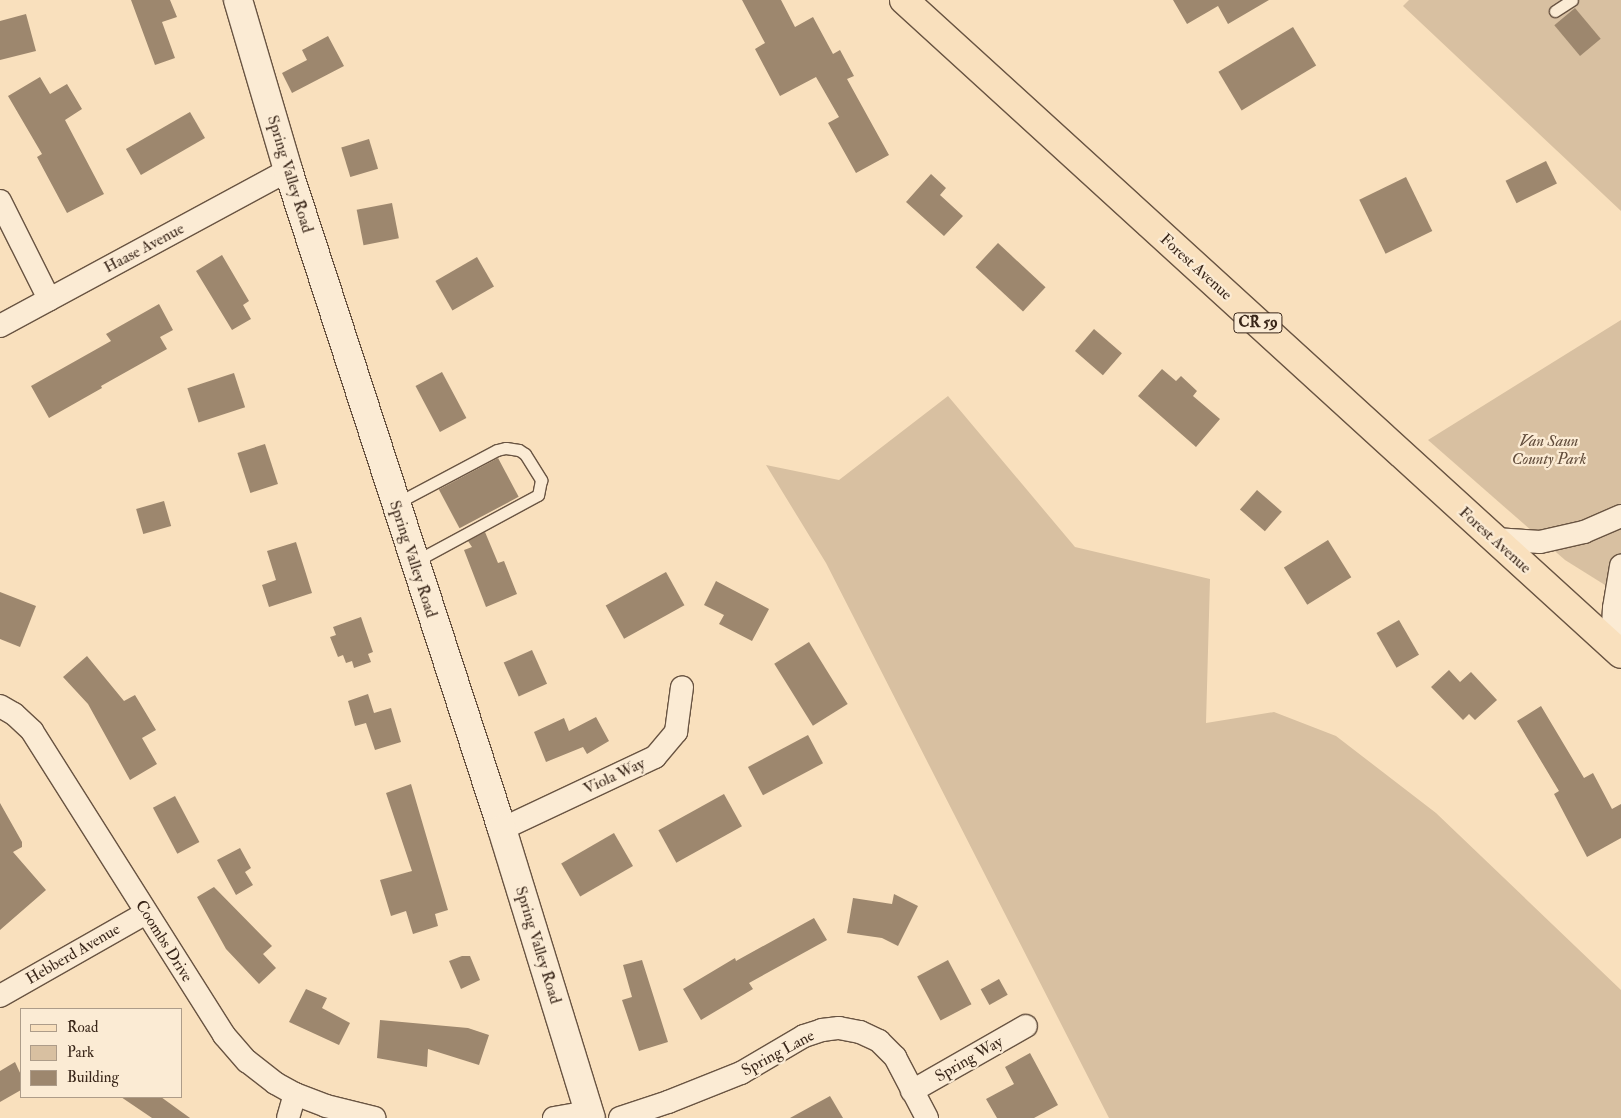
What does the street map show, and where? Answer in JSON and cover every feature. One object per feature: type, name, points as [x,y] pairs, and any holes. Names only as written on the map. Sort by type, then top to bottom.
[{"type":"main road","name":"Forest Avenue","points":[[904,0],[1616,650]]},
{"type":"street","name":"Spring Valley Road","points":[[238,0],[288,170],[502,829],[590,1115]]},
{"type":"street","name":"Haase Avenue","points":[[0,326],[288,170]]},
{"type":"street","points":[[0,201],[49,299]]},
{"type":"street","points":[[1495,539],[1540,542],[1584,532],[1621,516]]},
{"type":"street","points":[[1616,650],[1614,608],[1621,566]]},
{"type":"street","name":"Viola Way","points":[[502,829],[655,757],[676,732],[682,687]]},
{"type":"street","name":"Coombs Drive","points":[[0,706],[14,714],[32,731],[224,1035],[247,1061],[275,1083],[295,1094],[326,1106],[375,1118]]},
{"type":"street","name":"Hebberd Avenue","points":[[0,996],[146,913]]},
{"type":"street","name":"Spring Way","points":[[912,1091],[1026,1026]]},
{"type":"street","name":"Spring Lane","points":[[620,1118],[668,1102],[741,1073],[804,1036],[822,1030],[839,1028],[860,1032],[878,1041],[894,1057],[926,1118]]},
{"type":"street","points":[[288,1118],[295,1094]]},
{"type":"street","points":[[554,1118],[590,1115]]},
{"type":"lane","points":[[1555,11],[1572,0]]},
{"type":"lane","points":[[395,504],[497,450],[506,448],[519,450],[525,454],[541,480],[538,495],[414,562]]},
{"type":"green space","points":[[1409,0],[1621,0],[1621,211],[1403,6]]},
{"type":"green space","name":"Van Saun County Park","points":[[1621,320],[1621,595],[1565,560],[1428,440]]},
{"type":"green space","points":[[948,396],[1075,547],[1210,579],[1206,723],[1274,712],[1336,736],[1436,813],[1621,990],[1621,1118],[1109,1118],[826,563],[766,465],[839,480]]},
{"type":"building","points":[[131,0],[170,0],[177,17],[162,22],[175,58],[155,65]]},
{"type":"building","points":[[742,0],[781,0],[795,27],[813,17],[833,54],[840,50],[854,76],[847,79],[889,155],[856,173],[828,123],[839,117],[816,77],[780,96],[755,49],[765,43]]},
{"type":"building","points":[[1173,0],[1269,0],[1228,24],[1218,6],[1187,24]]},
{"type":"building","points":[[1575,8],[1601,39],[1580,56],[1554,25]]},
{"type":"building","points":[[26,14],[36,51],[0,60],[0,21]]},
{"type":"building","points":[[1293,27],[1316,66],[1242,110],[1218,72]]},
{"type":"building","points":[[328,36],[344,66],[292,93],[282,73],[307,60],[302,50]]},
{"type":"building","points":[[40,77],[50,94],[67,84],[82,109],[65,120],[104,194],[67,213],[37,157],[42,154],[8,96]]},
{"type":"building","points":[[190,112],[205,138],[141,175],[126,149]]},
{"type":"building","points":[[369,139],[378,169],[350,177],[341,147]]},
{"type":"building","points":[[1546,161],[1557,183],[1517,203],[1506,181]]},
{"type":"building","points":[[931,174],[946,188],[940,195],[963,216],[944,236],[906,202]]},
{"type":"building","points":[[1406,177],[1432,231],[1386,254],[1359,200]]},
{"type":"building","points":[[392,203],[399,238],[364,245],[357,210]]},
{"type":"building","points":[[998,243],[1046,287],[1023,311],[975,267]]},
{"type":"building","points":[[222,255],[249,301],[243,305],[251,319],[232,330],[196,271]]},
{"type":"building","points":[[477,257],[494,286],[452,310],[435,281]]},
{"type":"building","points":[[159,304],[173,330],[160,337],[167,349],[49,418],[31,386],[111,341],[106,334]]},
{"type":"building","points":[[1094,329],[1122,353],[1103,375],[1075,351]]},
{"type":"building","points":[[1162,369],[1176,381],[1181,376],[1197,391],[1193,396],[1220,419],[1196,447],[1138,396]]},
{"type":"building","points":[[442,372],[466,418],[440,432],[416,386]]},
{"type":"building","points":[[234,373],[245,407],[199,422],[187,388]]},
{"type":"building","points":[[265,444],[278,484],[250,493],[237,453]]},
{"type":"building","points":[[498,458],[519,497],[459,528],[439,489]]},
{"type":"building","points":[[1257,490],[1282,512],[1265,531],[1240,510]]},
{"type":"building","points":[[164,501],[171,526],[143,534],[136,509]]},
{"type":"building","points":[[485,532],[498,563],[504,561],[517,594],[486,607],[464,550],[472,547],[468,541]]},
{"type":"building","points":[[1328,540],[1351,577],[1307,605],[1284,568]]},
{"type":"building","points":[[296,542],[312,593],[269,607],[262,585],[276,580],[267,551]]},
{"type":"building","points":[[666,572],[684,605],[624,639],[606,605]]},
{"type":"building","points":[[716,581],[769,609],[752,641],[719,624],[724,615],[704,605]]},
{"type":"building","points":[[0,592],[36,606],[20,647],[0,639]]},
{"type":"building","points":[[361,617],[373,652],[368,654],[371,662],[354,668],[352,661],[346,663],[343,655],[338,657],[330,637],[336,635],[333,627]]},
{"type":"building","points":[[1399,620],[1419,655],[1396,668],[1376,633]]},
{"type":"building","points":[[809,642],[848,704],[813,726],[774,664]]},
{"type":"building","points":[[532,650],[547,684],[519,696],[504,663]]},
{"type":"building","points":[[87,656],[124,701],[135,695],[156,730],[142,738],[157,764],[130,780],[88,704],[63,677]]},
{"type":"building","points":[[1449,670],[1460,682],[1471,672],[1497,700],[1475,720],[1469,714],[1463,720],[1431,687]]},
{"type":"building","points":[[368,694],[374,713],[391,708],[401,742],[375,750],[366,723],[355,726],[348,701]]},
{"type":"building","points":[[1541,706],[1584,778],[1593,773],[1612,809],[1621,804],[1621,838],[1587,857],[1554,794],[1559,791],[1517,721]]},
{"type":"building","points":[[596,717],[609,741],[587,754],[583,747],[546,762],[534,732],[564,718],[569,731]]},
{"type":"building","points":[[808,735],[823,763],[763,795],[748,767]]},
{"type":"building","points":[[411,784],[448,910],[435,914],[438,926],[413,934],[406,911],[391,916],[380,880],[412,871],[386,793]]},
{"type":"building","points":[[724,794],[742,826],[676,863],[658,830]]},
{"type":"building","points":[[175,796],[199,842],[177,854],[153,808]]},
{"type":"building","points":[[0,803],[22,842],[22,847],[13,852],[46,890],[0,930]]},
{"type":"building","points":[[614,833],[633,866],[580,896],[561,864]]},
{"type":"building","points":[[240,848],[251,868],[245,872],[253,885],[236,895],[217,860]]},
{"type":"building","points":[[214,887],[272,946],[263,954],[276,968],[259,984],[226,949],[197,897]]},
{"type":"building","points":[[894,894],[918,906],[898,946],[882,938],[847,933],[853,898],[892,904]]},
{"type":"building","points":[[814,918],[827,940],[749,983],[753,989],[701,1020],[683,989],[735,958],[736,961]]},
{"type":"building","points":[[462,956],[470,956],[480,980],[461,989],[449,961]]},
{"type":"building","points":[[642,960],[668,1042],[639,1051],[622,1000],[632,997],[623,965]]},
{"type":"building","points":[[948,960],[971,1004],[941,1021],[917,976]]},
{"type":"building","points":[[999,979],[1008,995],[989,1005],[981,989]]},
{"type":"building","points":[[306,989],[327,998],[322,1008],[350,1023],[339,1045],[289,1022]]},
{"type":"building","points":[[380,1020],[468,1028],[489,1035],[479,1065],[428,1049],[427,1067],[377,1058]]},
{"type":"building","points":[[1030,1053],[1058,1105],[1034,1118],[997,1118],[986,1099],[1014,1084],[1005,1067]]},
{"type":"building","points":[[15,1062],[20,1073],[20,1091],[0,1102],[0,1071]]},
{"type":"building","points":[[830,1096],[843,1118],[790,1118]]},
{"type":"building","points":[[122,1098],[162,1098],[190,1118],[152,1118]]}]
